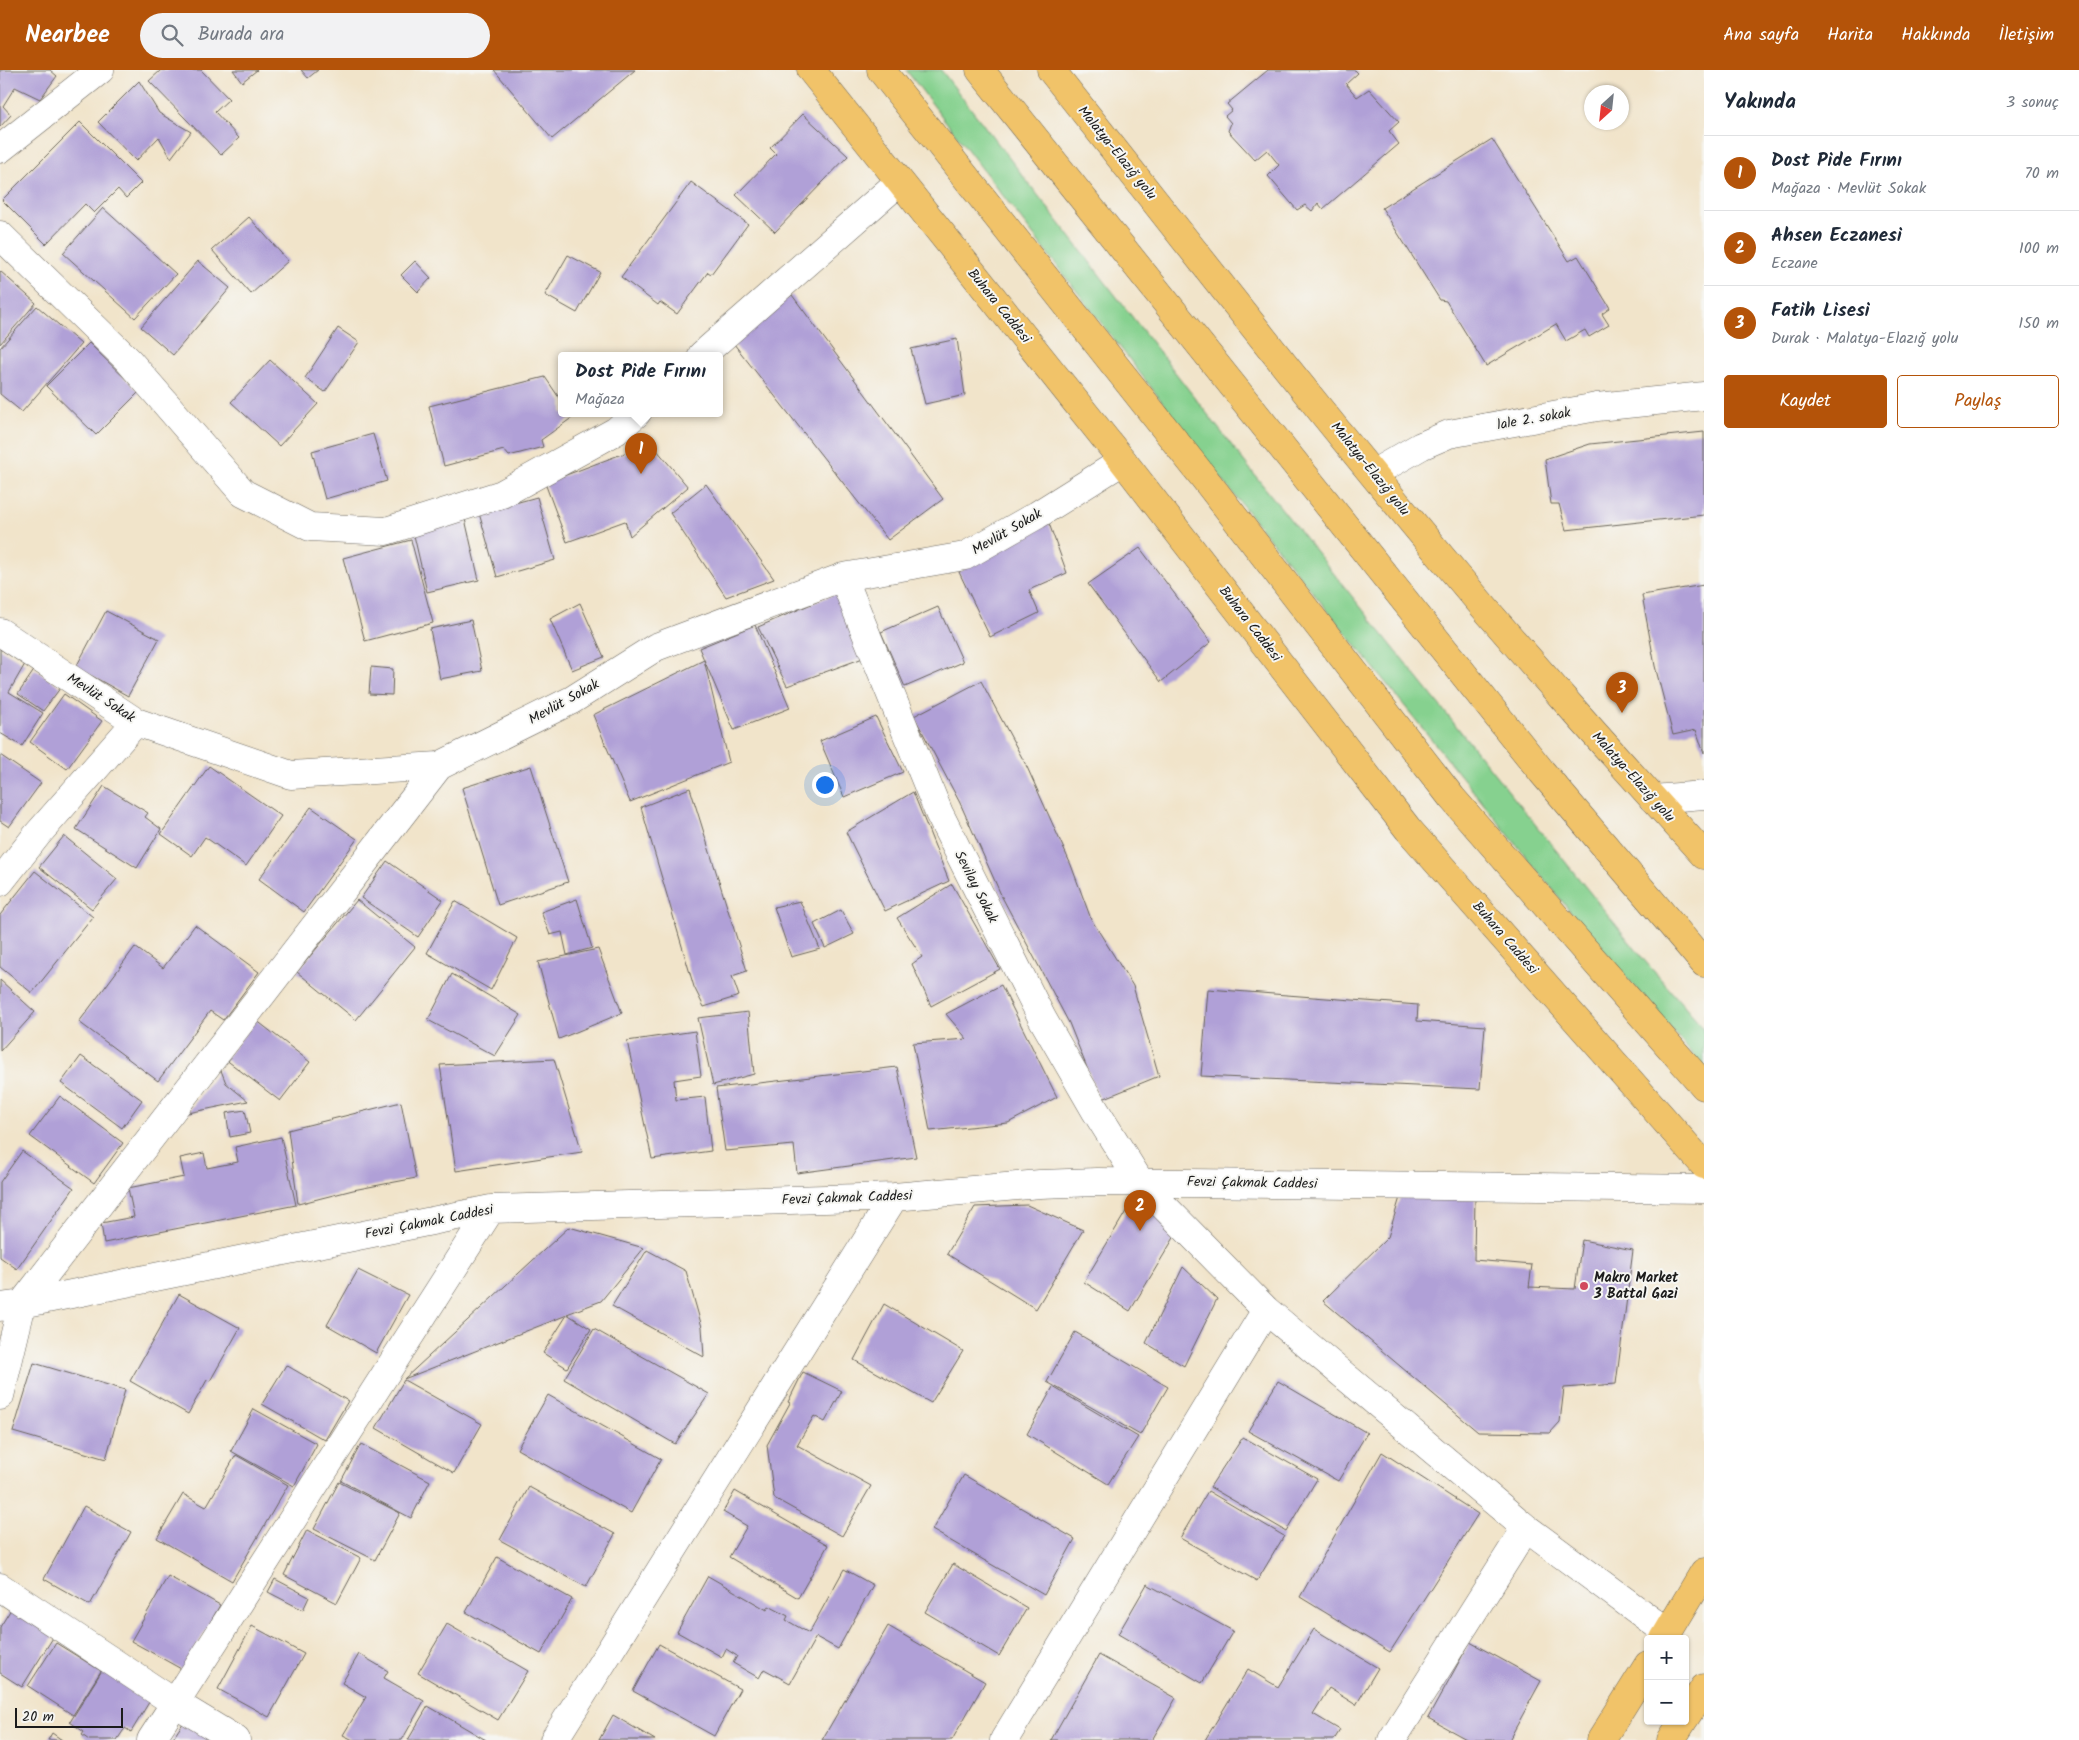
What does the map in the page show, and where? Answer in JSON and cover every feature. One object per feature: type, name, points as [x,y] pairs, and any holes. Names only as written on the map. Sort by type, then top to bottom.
[{"type":"main road","name":"Buhara Caddesi","points":[[811,70],[1123,461],[1408,829],[1704,1165]]},
{"type":"main road","points":[[881,70],[1201,474],[1452,798],[1704,1086]]},
{"type":"main road","points":[[980,70],[1536,765],[1704,962]]},
{"type":"main road","name":"Malatya-Elazığ yolu","points":[[1050,70],[1455,573],[1578,716],[1704,855]]},
{"type":"main road","points":[[1667,1635],[1704,1572]]},
{"type":"main road","points":[[1601,1740],[1644,1671]]},
{"type":"main road","points":[[1689,1712],[1704,1688]]},
{"type":"main road","points":[[1671,1740],[1680,1725]]},
{"type":"street","points":[[0,149],[100,70]]},
{"type":"street","points":[[705,352],[899,182]]},
{"type":"street","points":[[0,235],[128,360],[244,493],[310,526],[386,531],[502,494],[616,431],[632,417]]},
{"type":"street","name":"lale 2. sokak","points":[[1374,474],[1420,446],[1449,434],[1597,407],[1704,396]]},
{"type":"street","name":"Mevlüt Sokak","points":[[0,632],[136,722],[291,776],[439,766],[572,700],[656,648],[843,577],[965,556],[1037,515],[1123,461]]},
{"type":"street","name":"Sevilay Sokak","points":[[843,577],[939,813],[1042,1018],[1095,1110],[1140,1182],[1266,1310],[1526,1528],[1665,1635]]},
{"type":"street","points":[[0,882],[37,835],[136,722]]},
{"type":"street","points":[[0,1396],[11,1306],[439,766]]},
{"type":"street","points":[[1652,798],[1704,795]]},
{"type":"street","name":"Fevzi Çakmak Caddesi","points":[[11,1306],[491,1209],[894,1197],[1040,1184],[1140,1182],[1704,1189]]},
{"type":"street","points":[[554,1740],[894,1197]]},
{"type":"street","points":[[151,1740],[491,1209]]},
{"type":"street","points":[[1004,1740],[1266,1310]]},
{"type":"street","points":[[1392,1740],[1526,1528]]},
{"type":"street","points":[[0,1587],[176,1703],[236,1740]]},
{"type":"green space","points":[[906,70],[941,70],[1257,478],[1645,961],[1704,1029],[1704,1068],[1570,911],[1231,491]]},
{"type":"building","points":[[0,70],[50,70],[57,76],[40,99],[15,87],[3,106],[11,115],[0,127]]},
{"type":"building","points":[[161,70],[201,70],[229,99],[215,112],[239,138],[221,155],[149,81]]},
{"type":"building","points":[[233,70],[257,70],[242,82]]},
{"type":"building","points":[[301,70],[318,70],[308,78]]},
{"type":"building","points":[[494,70],[635,70],[552,139]]},
{"type":"building","points":[[1268,70],[1355,70],[1358,73],[1346,84],[1357,97],[1369,89],[1399,122],[1389,131],[1399,144],[1323,209],[1318,203],[1312,211],[1305,205],[1297,210],[1268,176],[1279,165],[1267,150],[1255,160],[1228,131],[1231,123],[1225,116],[1232,110],[1227,104]]},
{"type":"building","points":[[139,81],[159,113],[191,132],[171,158],[159,137],[136,161],[98,122]]},
{"type":"building","points":[[803,114],[848,156],[775,232],[736,195],[776,154],[770,148]]},
{"type":"building","points":[[80,122],[141,183],[126,198],[118,189],[94,213],[85,204],[46,244],[2,200]]},
{"type":"building","points":[[1492,139],[1569,261],[1578,256],[1610,308],[1602,314],[1609,325],[1589,337],[1585,330],[1566,341],[1556,324],[1486,366],[1446,301],[1440,300],[1382,208]]},
{"type":"building","points":[[691,182],[748,224],[711,274],[708,272],[677,314],[660,302],[658,305],[621,277]]},
{"type":"building","points":[[103,208],[176,274],[135,318],[63,253]]},
{"type":"building","points":[[249,217],[288,261],[251,294],[212,250]]},
{"type":"building","points":[[568,255],[600,272],[577,313],[545,295]]},
{"type":"building","points":[[198,261],[230,288],[173,355],[141,327]]},
{"type":"building","points":[[415,261],[431,278],[418,292],[401,275]]},
{"type":"building","points":[[0,271],[36,303],[0,344]]},
{"type":"building","points":[[792,295],[943,499],[888,540],[730,339]]},
{"type":"building","points":[[37,306],[81,344],[22,412],[0,394],[0,348]]},
{"type":"building","points":[[338,328],[359,342],[325,392],[305,378]]},
{"type":"building","points":[[957,339],[965,395],[925,404],[911,349]]},
{"type":"building","points":[[89,343],[139,392],[96,435],[46,386]]},
{"type":"building","points":[[270,360],[318,404],[279,446],[231,402]]},
{"type":"building","points":[[545,377],[558,396],[558,417],[573,417],[541,440],[543,447],[509,456],[504,450],[444,466],[429,406]]},
{"type":"building","points":[[1704,432],[1704,515],[1566,530],[1559,504],[1551,504],[1545,459],[1590,444]]},
{"type":"building","points":[[373,434],[387,481],[325,499],[312,451]]},
{"type":"building","points":[[651,443],[688,487],[630,536],[625,521],[567,542],[545,483]]},
{"type":"building","points":[[706,484],[774,579],[726,597],[670,513]]},
{"type":"building","points":[[537,497],[555,560],[497,577],[479,513]]},
{"type":"building","points":[[1047,518],[1067,573],[1029,590],[1039,613],[990,637],[959,572]]},
{"type":"building","points":[[465,519],[479,580],[427,592],[413,531]]},
{"type":"building","points":[[411,540],[433,623],[365,641],[343,558]]},
{"type":"building","points":[[1140,548],[1211,642],[1161,682],[1088,584]]},
{"type":"building","points":[[1704,585],[1704,753],[1696,730],[1673,735],[1655,666],[1642,595]]},
{"type":"building","points":[[837,593],[863,658],[787,686],[758,627]]},
{"type":"building","points":[[580,603],[604,657],[572,670],[550,619]]},
{"type":"building","points":[[938,607],[963,662],[905,687],[881,632]]},
{"type":"building","points":[[106,611],[159,639],[128,696],[76,667]]},
{"type":"building","points":[[471,620],[482,671],[440,679],[430,629]]},
{"type":"building","points":[[755,625],[790,708],[734,730],[699,648]]},
{"type":"building","points":[[0,649],[25,664],[9,692],[43,713],[22,746],[0,733]]},
{"type":"building","points":[[704,660],[729,762],[630,802],[593,715]]},
{"type":"building","points":[[371,667],[393,669],[392,695],[369,694]]},
{"type":"building","points":[[35,669],[61,687],[43,711],[18,694]]},
{"type":"building","points":[[981,681],[1027,767],[1071,865],[1091,919],[1133,986],[1159,1076],[1100,1100],[1069,1023],[1002,897],[960,803],[914,716]]},
{"type":"building","points":[[64,694],[102,721],[67,769],[30,742]]},
{"type":"building","points":[[876,717],[903,772],[844,797],[820,741]]},
{"type":"building","points":[[0,755],[41,783],[9,827],[0,821]]},
{"type":"building","points":[[209,766],[281,816],[246,866],[205,837],[192,856],[161,834]]},
{"type":"building","points":[[531,766],[568,882],[498,905],[462,788]]},
{"type":"building","points":[[104,786],[148,813],[145,817],[161,829],[137,868],[76,829]]},
{"type":"building","points":[[690,788],[747,971],[732,976],[739,996],[704,1007],[694,987],[641,807]]},
{"type":"building","points":[[913,792],[949,881],[885,911],[846,832]]},
{"type":"building","points":[[311,807],[357,839],[304,912],[259,879]]},
{"type":"building","points":[[64,836],[117,879],[92,909],[39,867]]},
{"type":"building","points":[[387,861],[443,900],[418,937],[361,898]]},
{"type":"building","points":[[35,871],[93,917],[32,993],[0,967],[0,915]]},
{"type":"building","points":[[952,884],[1000,969],[931,1006],[912,964],[922,957],[897,918]]},
{"type":"building","points":[[577,899],[592,948],[567,955],[562,932],[550,935],[541,912]]},
{"type":"building","points":[[357,900],[415,947],[356,1020],[297,972]]},
{"type":"building","points":[[455,901],[517,938],[491,990],[427,953]]},
{"type":"building","points":[[800,901],[820,949],[791,957],[774,907]]},
{"type":"building","points":[[841,910],[854,934],[825,948],[814,924]]},
{"type":"building","points":[[195,925],[259,972],[223,1020],[210,1011],[158,1081],[79,1022],[135,947],[163,968]]},
{"type":"building","points":[[598,949],[622,1013],[559,1039],[538,962]]},
{"type":"building","points":[[452,974],[521,1015],[495,1056],[428,1020]]},
{"type":"building","points":[[0,980],[35,1012],[0,1051]]},
{"type":"building","points":[[1001,985],[1057,1097],[1008,1123],[930,1131],[913,1043],[967,1039],[946,1014]]},
{"type":"building","points":[[1208,989],[1418,1005],[1417,1021],[1485,1026],[1480,1089],[1201,1076]]},
{"type":"building","points":[[748,1012],[754,1074],[713,1085],[698,1018]]},
{"type":"building","points":[[256,1020],[310,1062],[280,1101],[225,1059]]},
{"type":"building","points":[[695,1031],[701,1076],[674,1080],[676,1100],[705,1097],[711,1151],[652,1159],[627,1041]]},
{"type":"building","points":[[81,1056],[142,1100],[122,1128],[61,1083]]},
{"type":"building","points":[[554,1059],[582,1152],[456,1171],[440,1065]]},
{"type":"building","points":[[897,1067],[916,1157],[797,1173],[794,1145],[725,1151],[716,1088]]},
{"type":"building","points":[[220,1068],[226,1083],[248,1101],[188,1113]]},
{"type":"building","points":[[60,1096],[123,1143],[94,1183],[30,1136]]},
{"type":"building","points":[[401,1102],[416,1178],[353,1190],[298,1204],[288,1130]]},
{"type":"building","points":[[245,1110],[250,1133],[230,1137],[226,1113]]},
{"type":"building","points":[[281,1137],[296,1205],[104,1243],[101,1223],[134,1217],[128,1188],[184,1177],[180,1158],[204,1153],[207,1168],[238,1162],[235,1147]]},
{"type":"building","points":[[22,1151],[74,1188],[17,1269],[0,1257],[0,1182]]},
{"type":"building","points":[[1401,1194],[1475,1196],[1474,1260],[1532,1265],[1529,1287],[1575,1289],[1582,1240],[1633,1250],[1616,1384],[1564,1388],[1560,1422],[1550,1433],[1478,1432],[1323,1301],[1388,1237]]},
{"type":"building","points":[[1134,1198],[1178,1231],[1130,1311],[1084,1282]]},
{"type":"building","points":[[1027,1205],[1083,1230],[1036,1309],[947,1254],[975,1207]]},
{"type":"building","points":[[569,1227],[644,1248],[601,1301],[567,1314],[591,1329],[567,1368],[543,1353],[567,1315],[404,1379]]},
{"type":"building","points":[[647,1250],[686,1271],[702,1327],[704,1357],[612,1306]]},
{"type":"building","points":[[1183,1267],[1217,1299],[1184,1366],[1146,1343]]},
{"type":"building","points":[[358,1270],[408,1295],[376,1353],[327,1325]]},
{"type":"building","points":[[179,1294],[240,1328],[210,1381],[207,1380],[188,1414],[130,1381]]},
{"type":"building","points":[[884,1304],[963,1351],[931,1403],[854,1360]]},
{"type":"building","points":[[594,1329],[709,1394],[675,1444],[564,1379]]},
{"type":"building","points":[[1075,1332],[1168,1387],[1140,1435],[1047,1382]]},
{"type":"building","points":[[34,1363],[125,1390],[106,1459],[13,1432]]},
{"type":"building","points":[[286,1365],[348,1401],[325,1440],[262,1404]]},
{"type":"building","points":[[803,1372],[842,1391],[825,1422],[814,1416],[797,1445],[871,1486],[842,1536],[774,1498],[767,1445],[790,1403],[788,1402]]},
{"type":"building","points":[[404,1380],[482,1424],[454,1473],[376,1428]]},
{"type":"building","points":[[1278,1381],[1367,1433],[1338,1481],[1248,1431]]},
{"type":"building","points":[[1053,1387],[1138,1437],[1108,1484],[1027,1434]]},
{"type":"building","points":[[548,1395],[661,1459],[631,1513],[517,1449]]},
{"type":"building","points":[[254,1409],[317,1444],[294,1486],[231,1451]]},
{"type":"building","points":[[1243,1437],[1317,1479],[1286,1531],[1210,1487]]},
{"type":"building","points":[[361,1444],[430,1481],[411,1518],[341,1481]]},
{"type":"building","points":[[1382,1452],[1478,1514],[1390,1652],[1300,1597]]},
{"type":"building","points":[[236,1455],[288,1485],[232,1581],[157,1538],[183,1494],[206,1507]]},
{"type":"building","points":[[964,1475],[1075,1539],[1044,1595],[932,1530]]},
{"type":"building","points":[[339,1482],[400,1513],[375,1560],[314,1529]]},
{"type":"building","points":[[529,1487],[615,1534],[586,1587],[500,1540]]},
{"type":"building","points":[[735,1491],[828,1545],[798,1598],[729,1557],[747,1526],[723,1512]]},
{"type":"building","points":[[1208,1491],[1284,1536],[1257,1581],[1180,1538]]},
{"type":"building","points":[[84,1506],[131,1532],[90,1605],[44,1579]]},
{"type":"building","points":[[307,1530],[361,1558],[337,1603],[284,1575]]},
{"type":"building","points":[[497,1557],[572,1599],[541,1654],[466,1612]]},
{"type":"building","points":[[953,1564],[1027,1608],[999,1656],[925,1612]]},
{"type":"building","points":[[844,1569],[873,1585],[838,1649],[816,1637],[790,1683],[764,1669],[759,1678],[733,1663],[737,1656],[726,1649],[722,1657],[677,1632],[708,1576],[767,1610],[769,1606],[788,1616],[786,1620],[809,1633]]},
{"type":"building","points":[[168,1576],[220,1605],[183,1670],[131,1641]]},
{"type":"building","points":[[275,1579],[309,1597],[303,1610],[268,1592]]},
{"type":"building","points":[[1147,1584],[1233,1631],[1202,1683],[1118,1634]]},
{"type":"building","points":[[13,1606],[56,1633],[22,1687],[0,1673],[0,1627]]},
{"type":"building","points":[[447,1624],[528,1671],[498,1720],[418,1673]]},
{"type":"building","points":[[252,1626],[304,1654],[269,1717],[218,1689]]},
{"type":"building","points":[[888,1626],[985,1682],[952,1740],[822,1740]]},
{"type":"building","points":[[1314,1629],[1378,1668],[1356,1705],[1329,1688],[1313,1714],[1340,1730],[1334,1740],[1205,1740],[1248,1669],[1278,1687]]},
{"type":"building","points":[[1470,1642],[1541,1681],[1509,1740],[1468,1740],[1428,1718]]},
{"type":"building","points":[[56,1643],[101,1671],[73,1715],[28,1686]]},
{"type":"building","points":[[659,1644],[740,1689],[714,1736],[633,1691]]},
{"type":"building","points":[[359,1654],[388,1671],[384,1678],[424,1701],[402,1740],[353,1740],[343,1735],[366,1697],[342,1683]]},
{"type":"building","points":[[1099,1655],[1176,1698],[1152,1740],[1051,1740]]},
{"type":"building","points":[[106,1664],[154,1694],[131,1732],[125,1728],[117,1740],[89,1740],[82,1735],[84,1732],[70,1722]]},
{"type":"building","points":[[428,1706],[486,1740],[408,1740]]},
{"type":"building","points":[[613,1715],[655,1740],[599,1740]]},
{"type":"building","points":[[185,1720],[216,1740],[172,1740]]},
{"type":"building","points":[[52,1733],[62,1740],[48,1740]]},
{"type":"place","name":"Dost Pide Fırını","points":[[641,474]]},
{"type":"place","name":"Fatih Lisesi","points":[[1622,713]]},
{"type":"place","name":"Ahsen Eczanesi","points":[[1140,1231]]},
{"type":"place","name":"Makro Market 3 Battal Gazi","points":[[1584,1286]]}]
